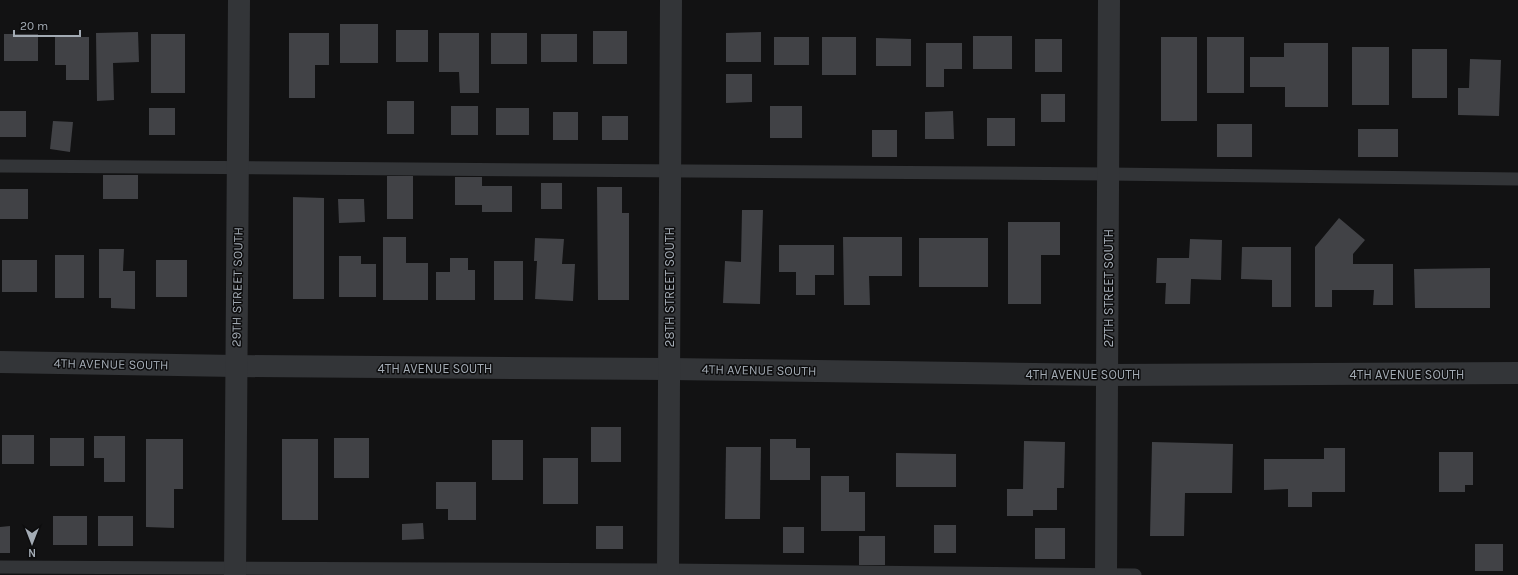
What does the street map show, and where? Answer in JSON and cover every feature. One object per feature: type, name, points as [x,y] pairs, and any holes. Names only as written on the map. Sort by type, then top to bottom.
[{"type":"street","name":"29TH STREET SOUTH","points":[[235,572],[239,0]]},
{"type":"street","name":"28TH STREET SOUTH","points":[[668,572],[671,0]]},
{"type":"street","name":"27TH STREET SOUTH","points":[[1106,575],[1109,0]]},
{"type":"street","name":"4TH AVENUE SOUTH","points":[[0,362],[236,366],[669,369],[1108,375],[1518,373]]},
{"type":"lane","points":[[0,166],[1108,174],[1518,179]]},
{"type":"lane","points":[[0,567],[235,572],[668,572],[1135,575]]},
{"type":"building","points":[[340,24],[378,24],[378,63],[340,63]]},
{"type":"building","points":[[396,30],[428,30],[428,62],[396,62]]},
{"type":"building","points":[[593,31],[627,31],[627,64],[593,64]]},
{"type":"building","points":[[138,32],[139,62],[113,63],[114,100],[97,101],[96,33]]},
{"type":"building","points":[[761,32],[761,62],[726,62],[726,33]]},
{"type":"building","points":[[289,33],[329,33],[329,65],[315,65],[315,98],[289,98]]},
{"type":"building","points":[[439,33],[479,33],[479,93],[460,93],[459,72],[439,72]]},
{"type":"building","points":[[491,33],[527,33],[527,64],[491,64]]},
{"type":"building","points":[[4,34],[38,34],[38,61],[4,61]]},
{"type":"building","points":[[151,34],[185,34],[185,93],[151,93]]},
{"type":"building","points":[[541,34],[577,34],[577,62],[541,62]]},
{"type":"building","points":[[973,36],[1012,36],[1012,69],[973,69]]},
{"type":"building","points":[[55,37],[89,37],[89,80],[66,80],[66,65],[55,65]]},
{"type":"building","points":[[774,37],[809,37],[809,65],[774,65]]},
{"type":"building","points":[[822,37],[856,37],[856,75],[822,75]]},
{"type":"building","points":[[1161,37],[1197,37],[1197,121],[1161,121]]},
{"type":"building","points":[[1207,37],[1244,37],[1244,93],[1207,93]]},
{"type":"building","points":[[876,38],[911,39],[911,66],[876,66]]},
{"type":"building","points":[[1035,39],[1062,39],[1062,72],[1035,72]]},
{"type":"building","points":[[926,43],[962,43],[962,69],[944,69],[944,87],[926,87]]},
{"type":"building","points":[[1284,43],[1328,43],[1328,107],[1285,107],[1285,87],[1250,87],[1250,57],[1284,57]]},
{"type":"building","points":[[1352,47],[1389,47],[1389,105],[1352,105]]},
{"type":"building","points":[[1412,49],[1447,49],[1447,98],[1412,98]]},
{"type":"building","points":[[1470,59],[1501,60],[1499,116],[1458,115],[1458,88],[1469,88]]},
{"type":"building","points":[[726,74],[752,74],[752,102],[726,103]]},
{"type":"building","points":[[1041,94],[1065,94],[1065,122],[1041,122]]},
{"type":"building","points":[[387,101],[414,101],[414,134],[387,134]]},
{"type":"building","points":[[451,106],[478,106],[478,135],[451,135]]},
{"type":"building","points":[[770,106],[802,106],[802,138],[770,138]]},
{"type":"building","points":[[149,108],[175,108],[175,135],[149,135]]},
{"type":"building","points":[[496,108],[529,108],[529,135],[496,135]]},
{"type":"building","points":[[0,111],[26,111],[26,137],[0,137]]},
{"type":"building","points":[[953,111],[954,139],[925,139],[925,112]]},
{"type":"building","points":[[553,112],[578,112],[578,140],[553,140]]},
{"type":"building","points":[[602,116],[628,116],[628,140],[602,140]]},
{"type":"building","points":[[987,118],[1015,118],[1015,146],[987,146]]},
{"type":"building","points":[[53,121],[73,122],[70,152],[50,149]]},
{"type":"building","points":[[1217,124],[1252,124],[1252,157],[1217,157]]},
{"type":"building","points":[[1358,129],[1398,129],[1398,157],[1358,157]]},
{"type":"building","points":[[872,130],[897,130],[897,157],[872,157]]},
{"type":"building","points":[[103,175],[138,175],[138,199],[103,199]]},
{"type":"building","points":[[387,176],[413,176],[413,219],[387,219]]},
{"type":"building","points":[[455,177],[482,177],[482,186],[512,186],[512,212],[482,212],[482,205],[455,205]]},
{"type":"building","points":[[541,183],[562,183],[562,209],[541,209]]},
{"type":"building","points":[[597,187],[622,187],[622,213],[629,213],[629,300],[598,300]]},
{"type":"building","points":[[0,189],[28,189],[28,219],[0,219]]},
{"type":"building","points":[[293,197],[324,198],[324,299],[293,299]]},
{"type":"building","points":[[338,199],[364,199],[365,222],[339,223]]},
{"type":"building","points":[[742,210],[763,210],[760,304],[723,303],[725,261],[741,262]]},
{"type":"building","points":[[1339,218],[1365,240],[1353,254],[1353,264],[1393,264],[1393,305],[1373,305],[1374,290],[1332,290],[1332,307],[1315,307],[1315,247]]},
{"type":"building","points":[[1008,222],[1060,222],[1060,255],[1041,255],[1041,304],[1008,304]]},
{"type":"building","points":[[383,237],[406,237],[406,263],[428,263],[428,300],[383,300]]},
{"type":"building","points":[[843,237],[902,237],[902,276],[869,276],[870,305],[844,305]]},
{"type":"building","points":[[535,238],[564,239],[562,264],[575,264],[573,301],[535,299],[537,261],[534,261]]},
{"type":"building","points":[[919,238],[988,238],[988,287],[919,287]]},
{"type":"building","points":[[1190,239],[1222,240],[1221,280],[1191,279],[1190,304],[1165,304],[1166,283],[1156,283],[1157,258],[1189,258]]},
{"type":"building","points":[[779,245],[834,245],[834,275],[815,275],[815,295],[796,295],[796,272],[779,272]]},
{"type":"building","points":[[1242,247],[1291,247],[1291,307],[1272,307],[1272,280],[1241,279]]},
{"type":"building","points":[[99,249],[124,249],[123,271],[135,271],[135,309],[111,308],[111,298],[99,298]]},
{"type":"building","points":[[55,255],[84,255],[84,298],[55,298]]},
{"type":"building","points":[[339,256],[361,256],[361,264],[376,264],[376,297],[339,297]]},
{"type":"building","points":[[450,258],[468,258],[468,270],[475,270],[475,300],[436,300],[436,272],[450,272]]},
{"type":"building","points":[[2,260],[37,260],[37,292],[2,292]]},
{"type":"building","points":[[156,260],[187,260],[187,297],[156,297]]},
{"type":"building","points":[[494,261],[523,261],[523,300],[494,300]]},
{"type":"building","points":[[1490,268],[1490,308],[1415,308],[1414,269]]},
{"type":"building","points":[[591,427],[621,427],[621,462],[591,462]]},
{"type":"building","points":[[2,435],[34,435],[34,464],[2,464]]},
{"type":"building","points":[[94,436],[125,436],[125,482],[104,482],[104,458],[94,458]]},
{"type":"building","points":[[50,438],[84,438],[84,466],[50,466]]},
{"type":"building","points":[[334,438],[369,438],[369,478],[334,478]]},
{"type":"building","points":[[146,439],[183,439],[183,489],[174,489],[174,528],[146,527]]},
{"type":"building","points":[[282,439],[318,439],[318,520],[282,520]]},
{"type":"building","points":[[770,439],[796,439],[796,448],[810,448],[810,480],[770,480]]},
{"type":"building","points":[[492,440],[523,440],[523,480],[492,480]]},
{"type":"building","points":[[1024,441],[1065,442],[1064,488],[1057,488],[1057,510],[1033,510],[1033,516],[1007,516],[1007,489],[1023,489]]},
{"type":"building","points":[[1152,442],[1233,444],[1232,493],[1185,493],[1184,536],[1150,536]]},
{"type":"building","points":[[726,447],[761,447],[760,519],[725,519]]},
{"type":"building","points":[[1324,448],[1345,448],[1345,492],[1312,492],[1312,507],[1288,507],[1288,489],[1264,490],[1264,459],[1324,459]]},
{"type":"building","points":[[1439,452],[1473,452],[1473,485],[1465,485],[1465,492],[1439,492]]},
{"type":"building","points":[[896,453],[956,454],[956,487],[896,487]]},
{"type":"building","points":[[543,458],[578,458],[578,504],[543,504]]},
{"type":"building","points":[[821,476],[849,476],[849,492],[865,492],[865,531],[821,531]]},
{"type":"building","points":[[436,482],[476,482],[476,520],[448,520],[448,509],[436,509]]},
{"type":"building","points":[[53,516],[87,516],[87,545],[53,545]]},
{"type":"building","points":[[98,516],[133,516],[133,546],[98,546]]},
{"type":"building","points":[[423,523],[424,539],[402,540],[402,524]]},
{"type":"building","points":[[934,525],[956,525],[956,553],[934,553]]},
{"type":"building","points":[[10,526],[10,553],[0,553],[0,527]]},
{"type":"building","points":[[596,526],[623,526],[623,549],[596,549]]},
{"type":"building","points":[[783,527],[804,527],[804,553],[783,553]]},
{"type":"building","points":[[1035,528],[1065,528],[1065,559],[1035,559]]},
{"type":"building","points":[[859,536],[885,536],[885,565],[859,565]]},
{"type":"building","points":[[1475,544],[1503,544],[1503,571],[1475,571]]}]
